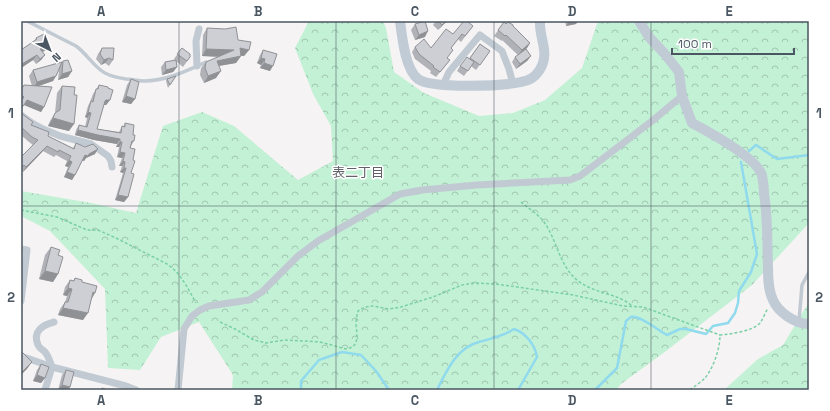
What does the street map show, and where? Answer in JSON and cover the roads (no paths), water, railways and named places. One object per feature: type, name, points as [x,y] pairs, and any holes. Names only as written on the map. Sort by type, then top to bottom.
[{"type":"street","points":[[400,21],[409,66],[414,75],[424,82],[443,85],[505,85],[529,80],[535,76],[542,67],[545,54],[540,21]]},
{"type":"street","points":[[639,21],[649,37],[679,72],[682,96],[692,123],[711,133],[748,158],[762,175],[767,213],[769,285],[772,300],[778,308],[792,320],[804,323]]},
{"type":"street","points":[[197,66],[196,41],[199,29]]},
{"type":"street","points":[[443,85],[449,72],[480,35],[502,51],[513,84]]},
{"type":"street","points":[[178,390],[184,329],[192,316],[200,310],[209,306],[249,300],[262,292],[298,256],[318,242],[400,194],[422,190],[477,185],[570,180],[580,176],[682,96]]},
{"type":"street","points":[[21,115],[49,132],[91,144],[108,156],[112,167]]},
{"type":"street","points":[[21,249],[27,250],[21,301]]},
{"type":"street","points":[[45,390],[52,367],[49,358],[38,345],[37,335],[42,326],[54,322]]},
{"type":"street","points":[[21,356],[52,367],[126,386],[136,390]]},
{"type":"lane","points":[[27,21],[76,46],[82,50],[98,68],[112,76],[143,81],[157,80],[186,71],[206,62]]},
{"type":"lane","points":[[804,323],[802,285],[809,272]]},
{"type":"waterway","points":[[749,151],[756,145],[777,159],[809,155]]},
{"type":"waterway","points":[[595,390],[617,368],[626,321],[631,317],[639,318],[667,335],[680,329],[706,334],[713,326],[728,323],[735,313],[739,291],[751,272],[757,254],[741,162]]},
{"type":"waterway","points":[[437,390],[453,361],[464,349],[479,342],[501,336],[514,329],[526,336],[534,348],[537,357],[518,390]]},
{"type":"waterway","points":[[301,390],[301,381],[319,360],[342,352],[361,355],[376,371],[389,390]]},
{"type":"district","name":"表二丁目","points":[[358,172]]}]
